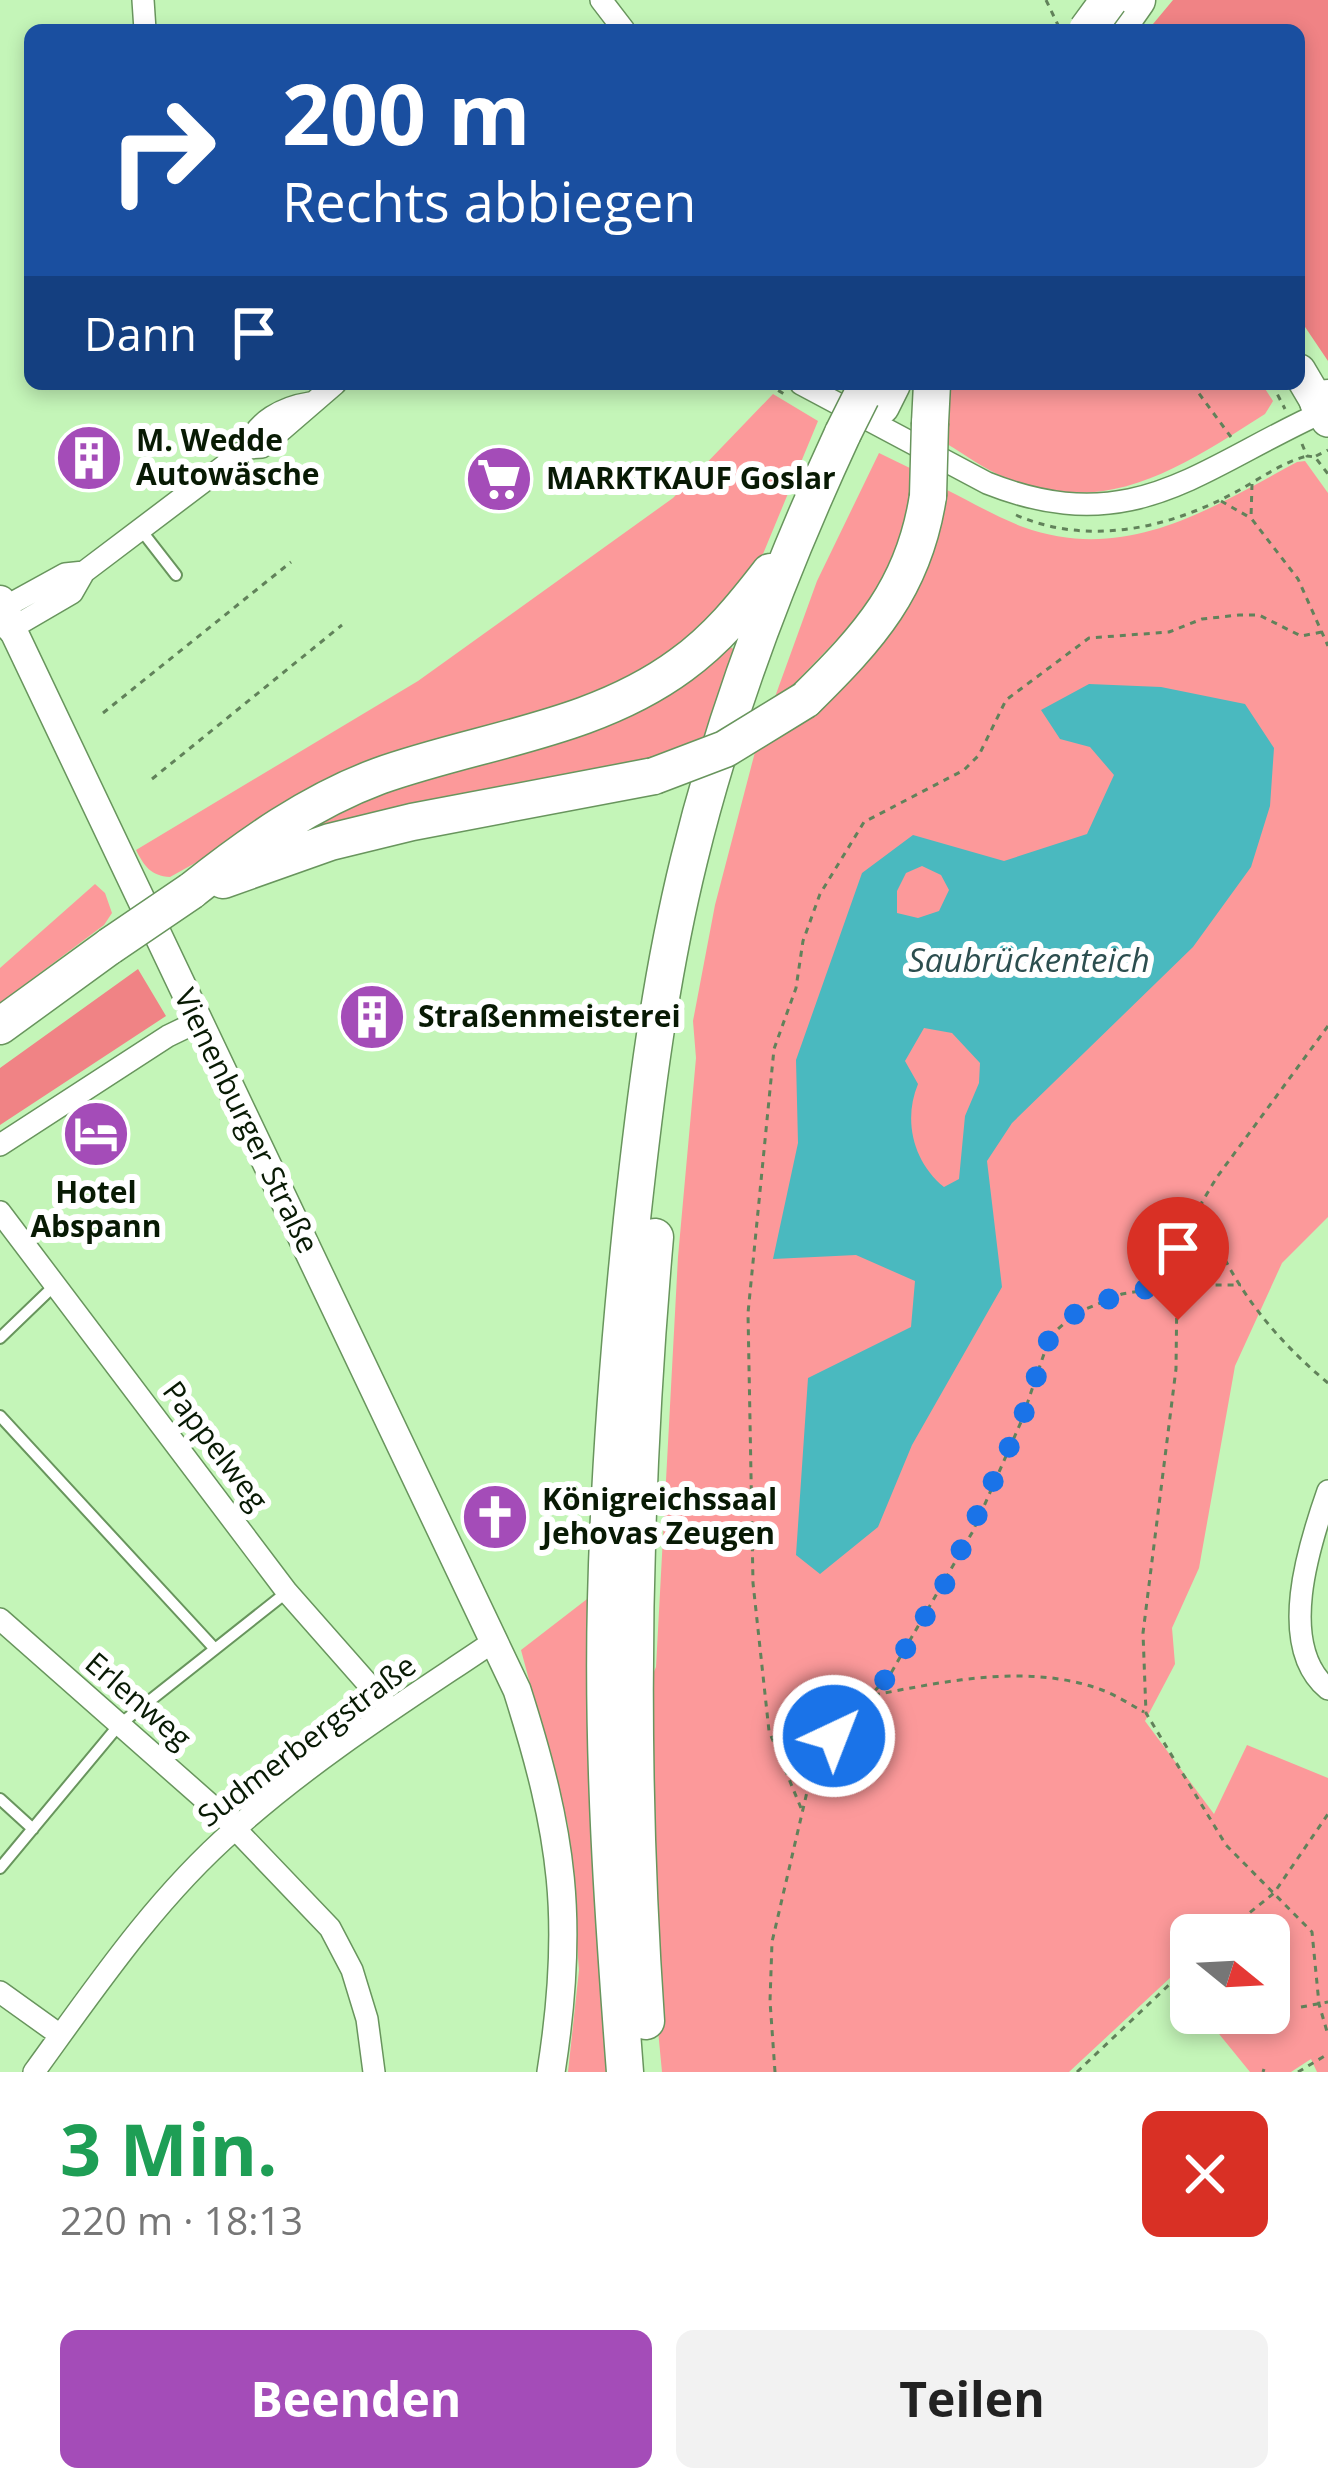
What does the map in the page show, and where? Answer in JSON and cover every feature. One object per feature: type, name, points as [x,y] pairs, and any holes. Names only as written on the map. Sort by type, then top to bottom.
[{"type":"highway","points":[[1079,21],[1109,0]]},
{"type":"highway","points":[[191,891],[350,837],[654,776],[725,749],[805,700],[856,650],[893,600],[918,544],[928,496],[932,390]]},
{"type":"highway","points":[[650,2072],[634,1813],[634,1585],[646,1355],[667,1107],[710,867],[734,780],[804,574],[875,393]]},
{"type":"highway","points":[[0,1026],[247,847],[334,796],[377,777],[561,724],[626,698],[678,668],[734,618],[792,544],[854,438]]},
{"type":"highway","points":[[625,2072],[610,1885],[605,1602],[619,1350],[637,1173],[663,987],[688,862],[725,729],[792,544]]},
{"type":"street","points":[[601,0],[619,24]]},
{"type":"street","points":[[300,390],[310,403]]},
{"type":"street","points":[[5,613],[65,574],[84,572],[248,448],[262,447],[327,390]]},
{"type":"street","points":[[812,390],[987,483],[1047,502],[1093,505],[1170,490],[1240,454],[1321,402]]},
{"type":"street","name":"Vienenburger Straße","points":[[5,613],[197,1022],[257,1126],[496,1640],[541,1761],[562,1877],[565,1960],[551,2072]]},
{"type":"street","points":[[0,1145],[197,1022]]},
{"type":"street","name":"Pappelweg","points":[[0,1212],[287,1592],[391,1710]]},
{"type":"street","points":[[1328,1491],[1312,1537],[1298,1634],[1308,1666],[1328,1689]]},
{"type":"street","name":"Erlenweg","points":[[0,1619],[234,1829],[330,1928],[362,2002],[374,2072]]},
{"type":"street","name":"Sudmerbergstraße","points":[[34,2072],[140,1929],[234,1829],[391,1710],[496,1640]]},
{"type":"street","points":[[0,1992],[60,2036]]},
{"type":"lane","points":[[141,530],[176,575]]},
{"type":"lane","points":[[0,1338],[56,1285]]},
{"type":"lane","points":[[0,1416],[215,1649]]},
{"type":"lane","points":[[0,1868],[119,1725],[287,1592]]},
{"type":"lane","points":[[0,1799],[33,1828]]},
{"type":"path","points":[[1046,0],[1079,21]]},
{"type":"path","points":[[1196,390],[1240,454]]},
{"type":"path","points":[[1315,457],[1328,450]]},
{"type":"path","points":[[1251,518],[1252,483]]},
{"type":"path","points":[[1220,500],[1251,518],[1298,579],[1328,646]]},
{"type":"path","points":[[103,713],[291,562]]},
{"type":"path","points":[[801,1808],[769,1731],[753,1583],[748,1313],[774,1049],[796,988],[803,941],[820,894],[864,822],[964,770],[980,755],[1006,700],[1089,638],[1169,632],[1202,620],[1239,615],[1259,615],[1301,636],[1322,632]]},
{"type":"path","points":[[152,779],[342,625]]},
{"type":"path","points":[[1328,1026],[1242,1139],[1202,1202],[1177,1286],[1176,1369],[1143,1633],[1146,1713],[1218,1834],[1312,1932],[1318,2004],[1328,2035]]},
{"type":"path","points":[[1202,1202],[1214,1243],[1261,1319],[1328,1383]]},
{"type":"path","points":[[775,2072],[772,1942],[801,1808],[834,1736],[891,1673],[973,1532],[1021,1422],[1050,1336],[1076,1313],[1098,1302],[1149,1288],[1241,1286]]},
{"type":"path","points":[[873,1695],[951,1680],[1036,1676],[1100,1689],[1146,1713]]},
{"type":"path","points":[[1248,1914],[1274,1893],[1328,1814]]},
{"type":"path","points":[[1077,2072],[1170,1984]]},
{"type":"path","points":[[1301,2006],[1328,2002]]},
{"type":"path","points":[[1298,2072],[1328,2054]]},
{"type":"shaded area","points":[[1173,0],[1328,0],[1328,361],[1305,327],[1305,24],[1153,24]]},
{"type":"shaded area","points":[[947,390],[1266,390],[1273,401],[1265,414],[1204,452],[1141,482],[1109,490],[1041,489],[1004,477],[947,444]]},
{"type":"shaded area","points":[[773,394],[818,421],[763,554],[730,606],[638,677],[543,712],[375,763],[170,877],[145,865],[136,850],[418,681],[673,498]]},
{"type":"shaded area","points":[[879,453],[916,471],[888,587],[789,689],[789,731],[829,701],[940,518],[947,490],[1023,527],[1061,537],[1097,539],[1166,526],[1297,462],[1305,461],[1328,493],[1328,1217],[1282,1263],[1235,1366],[1199,1568],[1172,1628],[1175,1664],[1145,1721],[1214,1814],[1247,1745],[1328,1778],[1328,2072],[1317,2072],[1311,2059],[1291,2072],[1250,2072],[1219,2034],[1290,2034],[1290,1914],[1170,1914],[1170,1978],[1069,2072],[662,2072],[652,1967],[646,1690],[656,1667],[678,1257],[696,1058],[693,1021],[715,905],[755,752],[817,581]]},
{"type":"shaded area","points":[[726,644],[738,652],[703,739],[633,764],[269,850],[281,834]]},
{"type":"shaded area","points":[[95,884],[105,893],[112,913],[104,925],[0,1003],[0,968]]},
{"type":"shaded area","points":[[138,969],[166,1016],[0,1125],[0,1068]]},
{"type":"shaded area","points":[[591,1596],[593,1875],[606,2072],[568,2072],[579,1970],[568,1825],[521,1650]]},
{"type":"water","name":"Saubrückenteich","points":[[1089,684],[1161,687],[1245,704],[1274,748],[1270,806],[1251,867],[1193,947],[1012,1123],[987,1161],[1002,1287],[912,1445],[878,1527],[820,1574],[796,1555],[808,1378],[911,1327],[915,1281],[856,1255],[773,1259],[798,1143],[796,1060],[862,873],[913,835],[1004,861],[1087,834],[1114,775],[1090,747],[1060,739],[1041,710]],"holes":[[[922,866],[941,875],[949,890],[939,911],[918,918],[897,913],[897,891],[906,873]],[[924,1028],[952,1033],[980,1063],[979,1083],[965,1116],[959,1179],[944,1187],[918,1153],[911,1126],[918,1084],[905,1061]]]},
{"type":"place","name":"M. Wedde Autowäsche","points":[[89,458]]},
{"type":"place","name":"MARKTKAUF Goslar","points":[[499,479]]},
{"type":"place","name":"Straßenmeisterei","points":[[372,1017]]},
{"type":"place","name":"Hotel Abspann","points":[[96,1134]]},
{"type":"place","name":"Königreichssaal Jehovas Zeugen","points":[[495,1517]]},
{"type":"route","points":[[834,1736],[891,1673],[946,1582],[1021,1422],[1050,1336],[1060,1324],[1098,1302],[1149,1288],[1177,1286],[1178,1320]]}]
